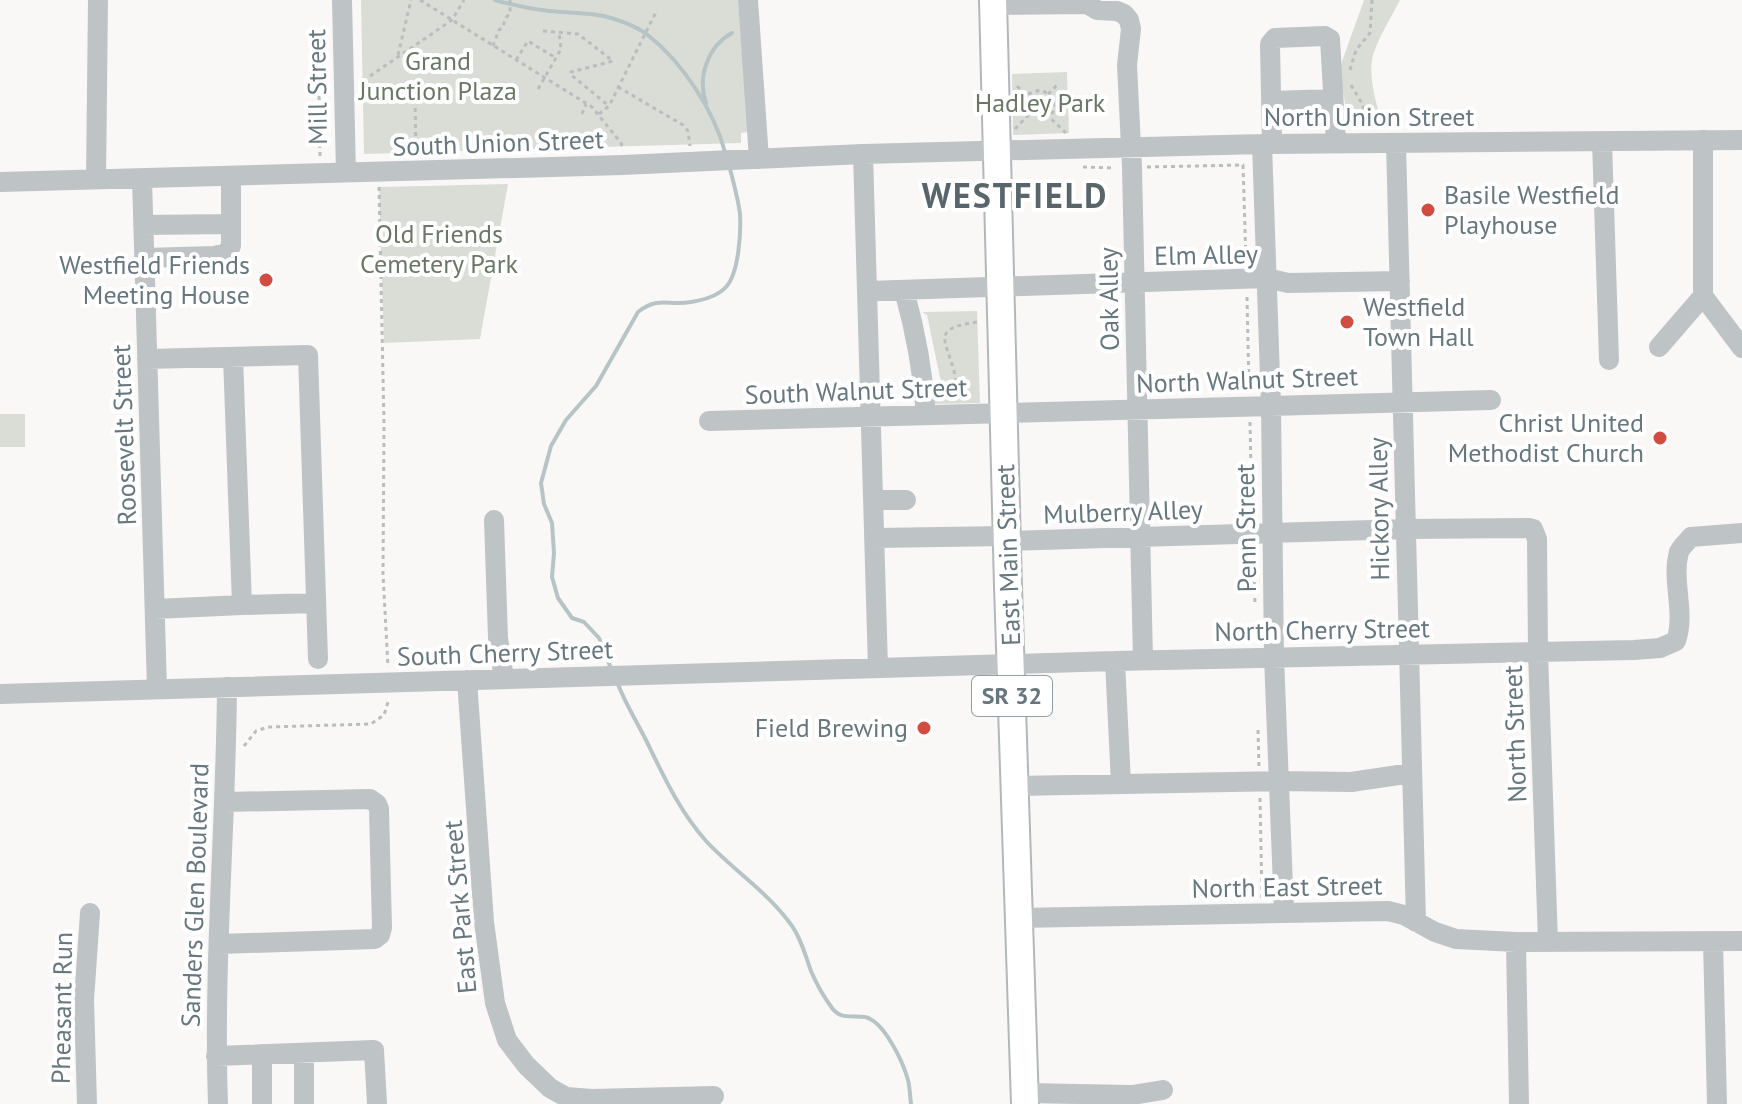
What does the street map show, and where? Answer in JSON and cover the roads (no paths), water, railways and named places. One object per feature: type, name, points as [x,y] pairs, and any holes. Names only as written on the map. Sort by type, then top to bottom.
[{"type":"main road","name":"SR 32","points":[[993,2],[997,151]]},
{"type":"main road","name":"East Main Street","points":[[997,151],[1006,538],[1025,1099]]},
{"type":"street","points":[[96,180],[98,0]]},
{"type":"street","name":"Mill Street","points":[[342,0],[346,173]]},
{"type":"street","points":[[748,0],[751,159]]},
{"type":"street","points":[[993,2],[1094,5]]},
{"type":"street","name":"Oak Alley","points":[[1094,5],[1124,14],[1131,29],[1127,65],[1143,660]]},
{"type":"street","name":"Penn Street","points":[[1284,912],[1274,657],[1267,278],[1270,44],[1275,38],[1325,36],[1330,39],[1333,99]]},
{"type":"street","points":[[1271,101],[1333,99],[1336,143]]},
{"type":"street","points":[[1703,140],[1703,296],[1742,348]]},
{"type":"street","name":"North Union Street","points":[[997,151],[1267,144],[1742,140]]},
{"type":"street","points":[[1602,141],[1609,360]]},
{"type":"street","name":"Hickory Alley","points":[[1396,143],[1416,922]]},
{"type":"street","name":"South Union Street","points":[[0,182],[997,151]]},
{"type":"street","points":[[863,154],[878,668]]},
{"type":"street","points":[[144,258],[226,253],[231,246],[231,176]]},
{"type":"street","name":"Roosevelt Street","points":[[142,179],[157,689]]},
{"type":"street","points":[[143,225],[226,224],[231,221]]},
{"type":"street","name":"Elm Alley","points":[[868,291],[1267,278],[1288,283],[1400,281]]},
{"type":"street","points":[[904,290],[923,372],[926,415]]},
{"type":"street","points":[[1659,347],[1703,296]]},
{"type":"street","points":[[147,359],[308,355],[318,659]]},
{"type":"street","points":[[233,357],[242,605]]},
{"type":"street","name":"North Walnut Street","points":[[1004,413],[1491,400]]},
{"type":"street","name":"South Walnut Street","points":[[709,421],[1004,413]]},
{"type":"street","points":[[873,500],[906,500]]},
{"type":"street","points":[[494,520],[498,638],[504,679]]},
{"type":"street","name":"Mulberry Alley","points":[[874,538],[1140,538],[1529,528]]},
{"type":"street","name":"North Street","points":[[1529,528],[1535,531],[1537,539],[1548,942]]},
{"type":"street","name":"North Cherry Street","points":[[1011,664],[1660,648],[1676,641],[1680,630],[1680,550],[1691,537],[1742,533]]},
{"type":"street","points":[[155,609],[316,603]]},
{"type":"street","points":[[1115,661],[1121,784]]},
{"type":"street","name":"South Cherry Street","points":[[0,694],[1011,664]]},
{"type":"street","name":"East Park Street","points":[[467,680],[484,922],[495,1003],[507,1040],[526,1065],[550,1088],[566,1097],[714,1096]]},
{"type":"street","name":"Sanders Glen Boulevard","points":[[218,1104],[216,1056],[227,687]]},
{"type":"street","points":[[1014,786],[1351,782],[1412,773]]},
{"type":"street","points":[[220,944],[375,939],[382,928],[379,809],[374,801],[225,802]]},
{"type":"street","name":"North East Street","points":[[1018,918],[1388,911],[1398,912],[1435,932],[1456,939],[1516,942],[1742,941]]},
{"type":"street","name":"Pheasant Run","points":[[87,1104],[84,1000],[90,913]]},
{"type":"street","points":[[1713,941],[1717,1104]]},
{"type":"street","points":[[1516,942],[1519,1104]]},
{"type":"street","points":[[216,1056],[374,1050],[377,1104]]},
{"type":"street","points":[[304,1053],[304,1104]]},
{"type":"street","points":[[262,1054],[262,1104]]},
{"type":"street","points":[[1025,1099],[1132,1095],[1163,1090]]},
{"type":"waterway","points":[[495,0],[542,10],[604,16],[644,32],[674,60],[696,89],[713,120],[725,152]]},
{"type":"waterway","points":[[706,103],[703,83],[707,63],[717,46],[732,33]]},
{"type":"waterway","points":[[612,671],[599,638],[584,622],[572,618],[558,598],[552,577],[552,523],[544,504],[541,483],[551,446],[566,420],[596,386],[638,312],[651,304],[705,299],[723,290],[730,281],[738,252],[740,214],[729,165]]},
{"type":"waterway","points":[[617,682],[680,806],[706,841],[792,926],[815,980],[835,1012],[872,1020],[886,1034],[909,1083],[911,1104]]},
{"type":"place","name":"Basile Westfield Playhouse","points":[[1428,210]]},
{"type":"place","name":"Westfield Friends Meeting House","points":[[266,280]]},
{"type":"place","name":"Westfield Town Hall","points":[[1347,322]]},
{"type":"place","name":"Christ United Methodist Church","points":[[1660,438]]},
{"type":"place","name":"Field Brewing","points":[[924,728]]},
{"type":"district","name":"WESTFIELD","points":[[1015,196]]},
{"type":"park label","name":"Grand Junction Plaza","points":[[438,76]]},
{"type":"park label","name":"Hadley Park","points":[[1040,103]]},
{"type":"park label","name":"Old Friends Cemetery Park","points":[[439,249]]}]
